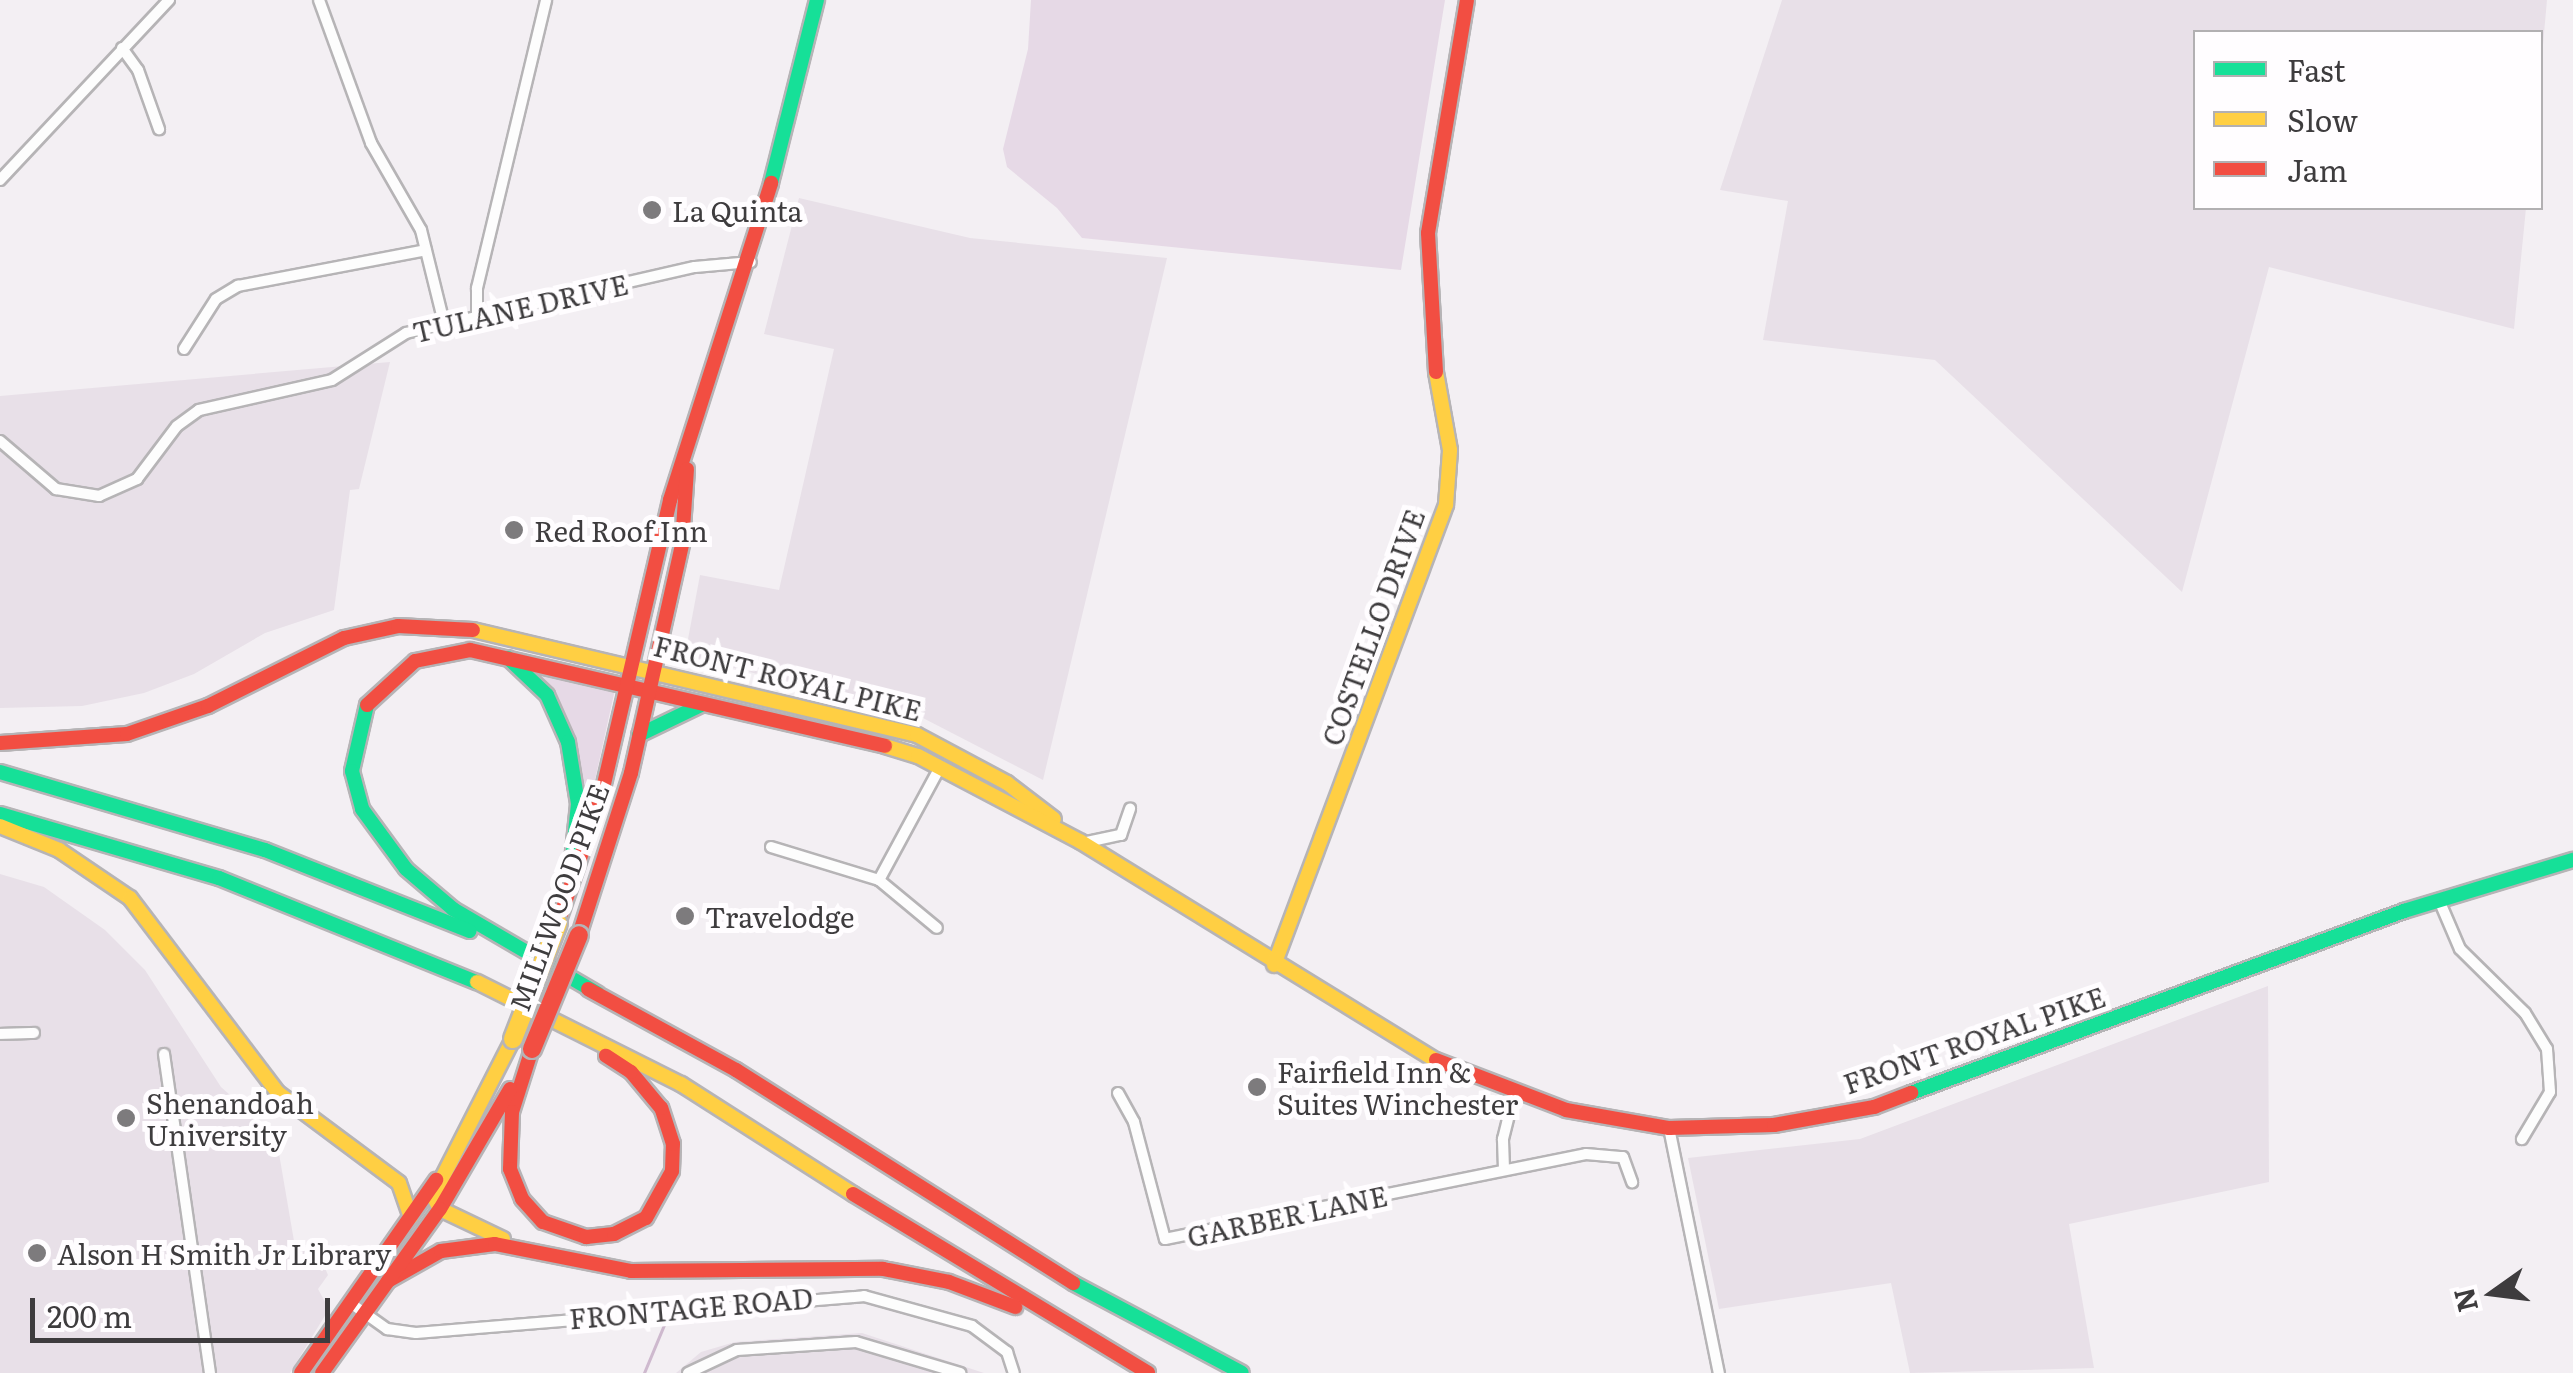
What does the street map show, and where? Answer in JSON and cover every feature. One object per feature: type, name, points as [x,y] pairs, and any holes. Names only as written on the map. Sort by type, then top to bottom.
[{"type":"main road","name":"MILLWOOD PIKE","points":[[357,1307],[437,1177],[513,1039],[566,903],[601,796],[664,520],[751,262],[817,0]]},
{"type":"main road","name":"COSTELLO DRIVE","points":[[1274,964],[1446,506],[1450,450],[1430,334],[1428,233],[1466,0]]},
{"type":"main road","name":"MILLWOOD PIKE","points":[[357,1307],[388,1280],[440,1209],[532,1049],[579,934],[616,830],[640,734],[682,544],[688,456]]},
{"type":"main road","name":"FRONT ROYAL PIKE","points":[[0,743],[96,740],[148,728],[208,706],[329,643],[380,628],[458,626],[870,721],[940,745],[1014,788],[1081,842]]},
{"type":"main road","name":"FRONT ROYAL PIKE","points":[[597,993],[469,920],[427,888],[374,830],[354,788],[358,725],[392,677],[444,651],[508,658],[868,740],[940,766],[1081,842],[1416,1052],[1514,1095],[1669,1128],[1774,1125],[1874,1107],[2438,899],[2573,860]]},
{"type":"main road","points":[[508,658],[547,696],[568,742],[578,804],[566,903]]},
{"type":"main road","points":[[640,734],[707,703]]},
{"type":"main road","points":[[0,772],[265,850],[424,910],[597,993],[736,1070],[1082,1290],[1242,1373]]},
{"type":"main road","points":[[0,814],[219,878],[406,950],[558,1019],[732,1114],[1093,1343],[1148,1373]]},
{"type":"main road","points":[[0,826],[59,850],[130,898],[162,932],[277,1092],[399,1183],[411,1217]]},
{"type":"main road","points":[[532,1049],[508,1135],[510,1170],[522,1199],[543,1222],[570,1235],[600,1237],[639,1223],[670,1182],[673,1144],[666,1118],[631,1072],[558,1019]]},
{"type":"main road","points":[[437,1177],[433,1196],[440,1209],[536,1253]]},
{"type":"main road","points":[[388,1280],[458,1246],[495,1244],[631,1270],[837,1265],[906,1272],[972,1290],[1093,1343]]},
{"type":"main road","points":[[301,1373],[357,1307]]},
{"type":"main road","points":[[322,1373],[357,1307]]},
{"type":"street","points":[[0,180],[169,0]]},
{"type":"street","points":[[319,0],[371,143],[426,250],[444,323]]},
{"type":"street","points":[[477,316],[477,288],[546,0]]},
{"type":"street","points":[[122,48],[138,70],[159,129]]},
{"type":"street","points":[[184,350],[216,299],[238,286],[426,250]]},
{"type":"street","name":"TULANE DRIVE","points":[[0,442],[56,489],[99,496],[137,479],[177,426],[198,410],[332,380],[393,339],[444,323],[695,267],[751,262]]},
{"type":"street","points":[[879,880],[940,766],[940,745]]},
{"type":"street","points":[[1081,842],[1121,835],[1130,809]]},
{"type":"street","points":[[771,847],[879,880],[938,928]]},
{"type":"street","points":[[2438,899],[2460,949],[2525,1014],[2546,1049],[2550,1092],[2522,1139]]},
{"type":"street","points":[[0,1034],[34,1033]]},
{"type":"street","points":[[164,1054],[210,1373]]},
{"type":"street","name":"GARBER LANE","points":[[1118,1093],[1134,1122],[1165,1240],[1504,1169],[1617,1154],[1627,1161],[1632,1182]]},
{"type":"street","points":[[1504,1169],[1503,1139],[1514,1095]]},
{"type":"street","points":[[1669,1128],[1719,1373]]},
{"type":"street","name":"FRONTAGE ROAD","points":[[357,1307],[391,1330],[416,1333],[864,1296],[972,1326],[1007,1352],[1014,1373]]},
{"type":"street","points":[[688,1373],[737,1350],[856,1342],[890,1347],[960,1373]]},
{"type":"shaded area","points":[[1031,0],[1445,0],[1401,270],[1082,238],[1057,208],[1007,167],[1003,149],[1028,49]]},
{"type":"shaded area","points":[[1782,0],[2547,0],[2543,45],[2543,30],[2193,30],[2193,210],[2526,210],[2514,329],[2269,267],[2182,592],[1935,360],[1763,340],[1788,201],[1720,190]]},
{"type":"shaded area","points":[[799,198],[970,238],[1167,258],[1043,780],[921,717],[685,655],[700,575],[779,590],[834,349],[764,334]]},
{"type":"shaded area","points":[[390,362],[359,489],[350,490],[334,610],[265,633],[194,674],[144,693],[82,706],[0,708],[0,396]]},
{"type":"shaded area","points":[[532,669],[612,687],[614,694],[583,834],[575,738],[559,702]]},
{"type":"shaded area","name":"Shenandoah University","points":[[0,874],[44,887],[105,930],[145,970],[221,1087],[276,1136],[294,1241],[321,1259],[328,1275],[318,1289],[329,1309],[290,1373],[0,1373]]},
{"type":"shaded area","points":[[2268,986],[2269,1182],[2069,1224],[2094,1368],[1910,1373],[1891,1283],[1719,1309],[1688,1158],[1860,1139]]},
{"type":"shaded area","points":[[862,1333],[984,1373],[676,1373],[701,1352],[735,1342]]},
{"type":"waterway","points":[[644,1373],[664,1325]]},
{"type":"traffic: fast","points":[[771,183],[817,0]]},
{"type":"traffic: fast","points":[[508,658],[547,695],[568,742],[578,804],[571,870]]},
{"type":"traffic: fast","points":[[367,705],[352,771],[362,809],[406,869],[453,909],[597,993]]},
{"type":"traffic: fast","points":[[639,735],[701,705]]},
{"type":"traffic: fast","points":[[0,772],[265,850],[470,931]]},
{"type":"traffic: fast","points":[[0,814],[219,878],[477,982]]},
{"type":"traffic: fast","points":[[1911,1093],[2404,911],[2573,860]]},
{"type":"traffic: fast","points":[[1073,1283],[1242,1373]]},
{"type":"traffic: slow","points":[[1274,965],[1446,505],[1450,450],[1436,372]]},
{"type":"traffic: slow","points":[[473,630],[917,735],[1007,783],[1054,819]]},
{"type":"traffic: slow","points":[[885,746],[918,756],[1081,842],[1436,1060]]},
{"type":"traffic: slow","points":[[0,826],[59,850],[130,898],[277,1092],[399,1183],[411,1217]]},
{"type":"traffic: slow","points":[[513,1039],[558,923]]},
{"type":"traffic: slow","points":[[477,982],[681,1084],[853,1194]]},
{"type":"traffic: slow","points":[[503,1239],[440,1209],[433,1196],[513,1039]]},
{"type":"traffic: jam","points":[[1436,372],[1428,233],[1467,0]]},
{"type":"traffic: jam","points":[[558,923],[601,797],[670,500],[771,183]]},
{"type":"traffic: jam","points":[[579,935],[631,773],[682,544],[687,469]]},
{"type":"traffic: jam","points":[[0,743],[127,734],[208,706],[344,638],[398,626],[473,630]]},
{"type":"traffic: jam","points":[[367,705],[415,661],[470,650],[885,746]]},
{"type":"traffic: jam","points":[[532,1049],[579,935]]},
{"type":"traffic: jam","points":[[588,989],[736,1070],[1073,1283]]},
{"type":"traffic: jam","points":[[532,1049],[512,1112],[510,1169],[522,1199],[543,1222],[586,1237],[614,1234],[646,1218],[672,1171],[673,1144],[661,1108],[631,1072],[606,1056]]},
{"type":"traffic: jam","points":[[1436,1060],[1566,1110],[1669,1128],[1774,1125],[1874,1107],[1911,1093]]},
{"type":"traffic: jam","points":[[440,1209],[510,1089]]},
{"type":"traffic: jam","points":[[301,1373],[436,1180]]},
{"type":"traffic: jam","points":[[853,1194],[1148,1373]]},
{"type":"traffic: jam","points":[[322,1373],[440,1209]]},
{"type":"traffic: jam","points":[[388,1281],[441,1251],[495,1244],[631,1271],[883,1269],[949,1282],[1015,1307]]},
{"type":"place","name":"La Quinta","points":[[652,210]]},
{"type":"place","name":"Red Roof Inn","points":[[514,530]]},
{"type":"place","name":"Travelodge","points":[[685,916]]},
{"type":"place","name":"Fairfield Inn & Suites Winchester","points":[[1257,1087]]},
{"type":"place","name":"Shenandoah University","points":[[126,1118]]},
{"type":"place","name":"Alson H Smith Jr Library","points":[[37,1253]]}]
